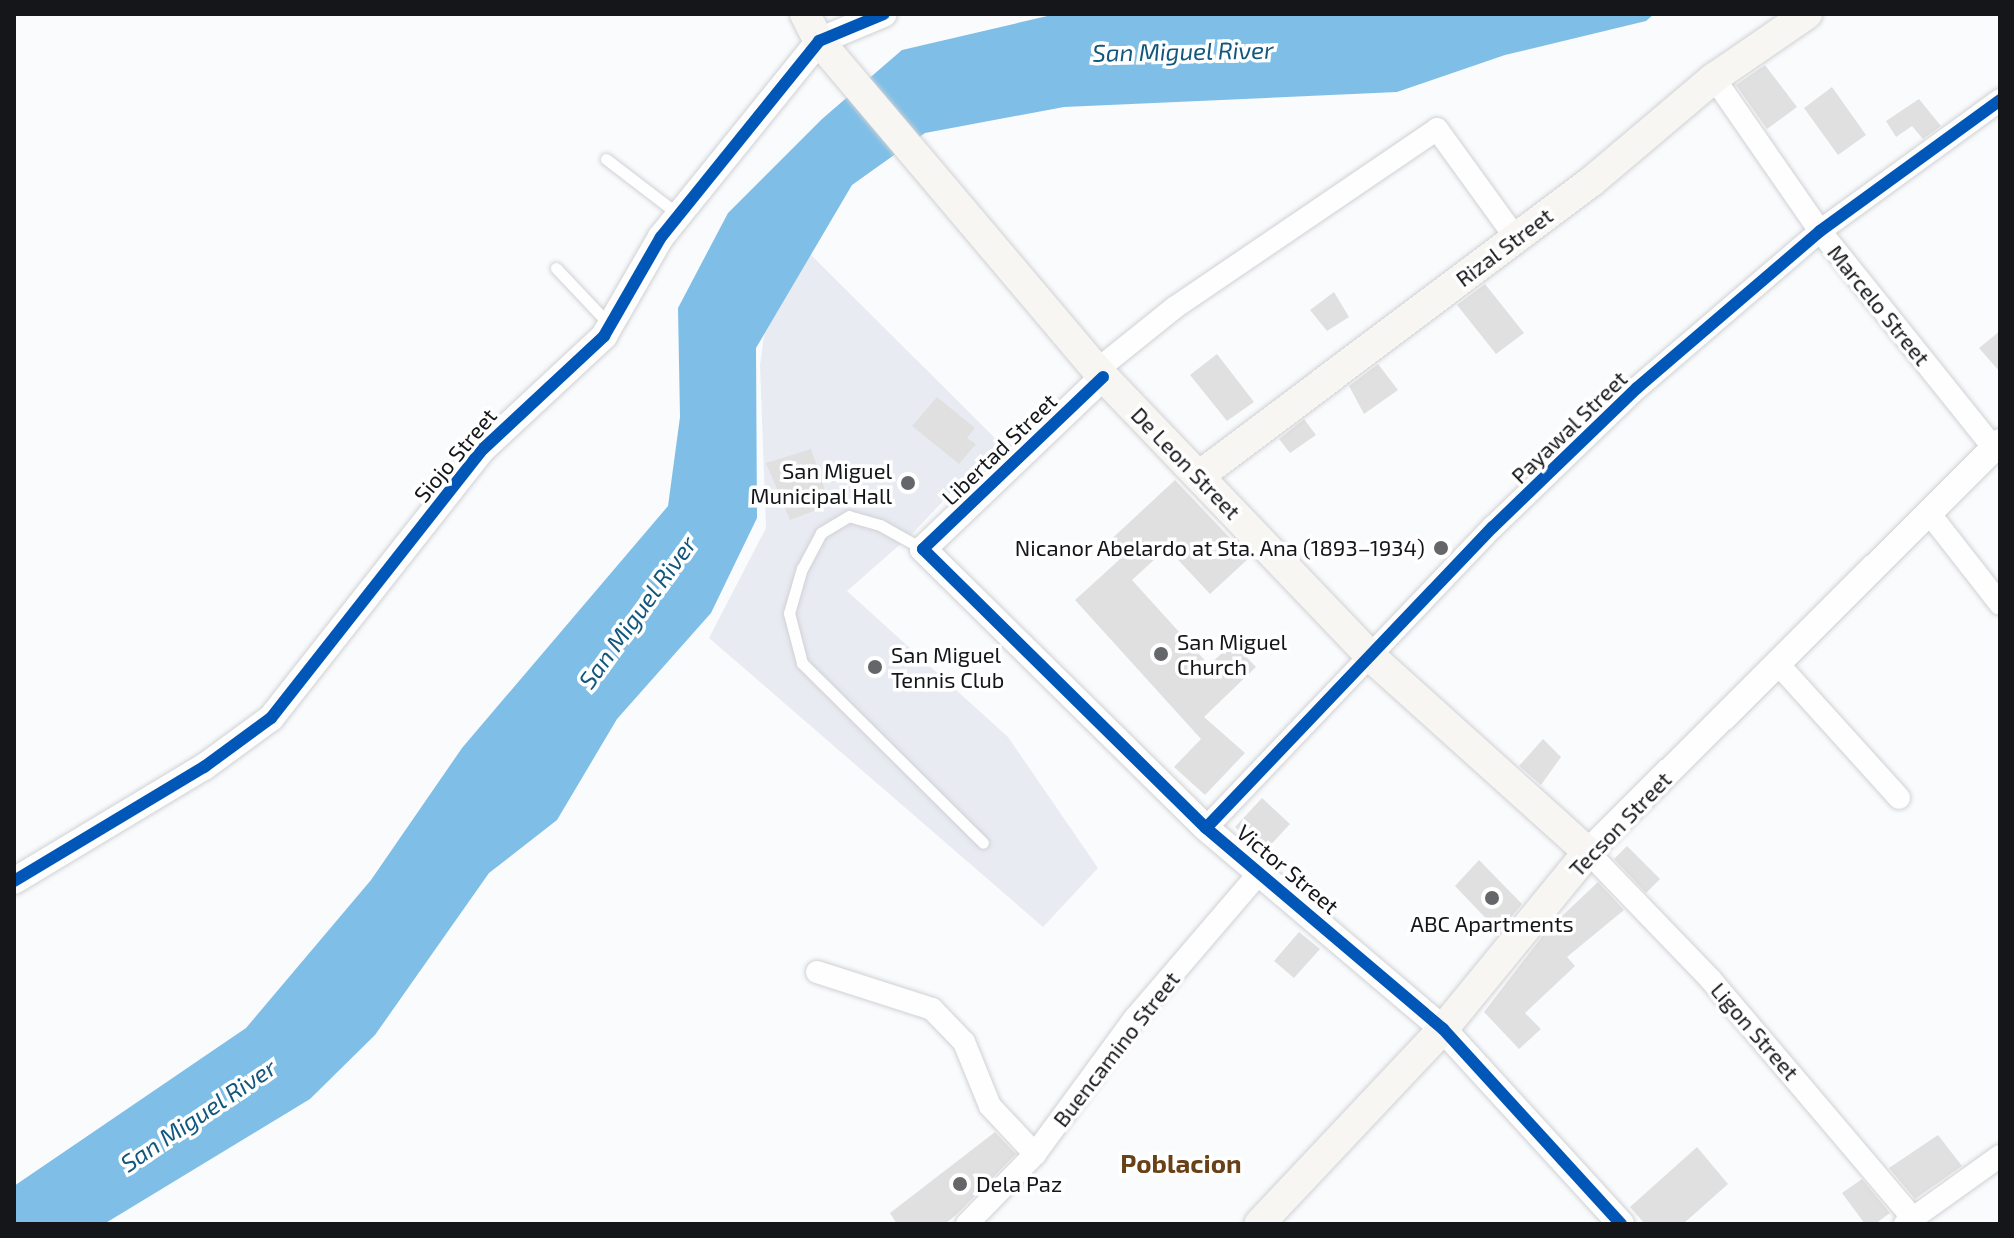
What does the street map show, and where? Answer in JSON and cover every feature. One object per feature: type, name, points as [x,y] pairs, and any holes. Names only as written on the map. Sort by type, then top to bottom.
[{"type":"main road","name":"De Leon Street","points":[[805,14],[822,45],[1100,373],[1369,655],[1588,852]]},
{"type":"main road","name":"Rizal Street","points":[[1199,476],[1516,238],[1714,78],[1807,14]]},
{"type":"main road","name":"Tecson Street","points":[[1259,1224],[1443,1029],[1588,852]]},
{"type":"street","name":"Siojo Street","points":[[14,881],[204,767],[271,718],[483,449],[529,401],[576,365],[610,325],[678,214],[822,45],[884,14]]},
{"type":"street","name":"Marcelo Street","points":[[1714,78],[1820,231],[1997,445]]},
{"type":"street","name":"Payawal Street","points":[[1206,828],[1369,655],[1637,388],[1820,231],[2000,100]]},
{"type":"street","name":"Libertad Street","points":[[923,549],[1100,373],[1174,308],[1437,129],[1516,238]]},
{"type":"street","name":"Tecson Street","points":[[1588,852],[1997,445]]},
{"type":"street","points":[[1929,513],[2000,604]]},
{"type":"street","name":"Victor Street","points":[[923,549],[1206,828],[1262,870],[1443,1029],[1621,1224]]},
{"type":"street","points":[[1779,665],[1899,798]]},
{"type":"street","name":"Ligon Street","points":[[1588,852],[1711,980],[1909,1221]]},
{"type":"street","name":"Buencamino Street","points":[[967,1224],[1035,1154],[1135,1018],[1262,870]]},
{"type":"street","points":[[817,972],[932,1009],[964,1042],[990,1106],[1035,1154]]},
{"type":"street","points":[[1909,1221],[2000,1156]]},
{"type":"lane","points":[[606,159],[678,214]]},
{"type":"lane","points":[[556,268],[610,325]]},
{"type":"lane","points":[[923,549],[880,525],[849,516],[821,533],[802,568],[789,613],[802,663],[983,843]]},
{"type":"shaded area","points":[[803,247],[999,442],[911,535],[847,591],[1008,737],[1098,868],[1043,927],[709,638],[766,528],[760,365],[767,315]]},
{"type":"water","name":"San Miguel River","points":[[1056,14],[1654,14],[1646,21],[1505,55],[1397,92],[1064,107],[925,133],[852,185],[756,348],[757,518],[711,613],[617,719],[557,820],[489,873],[375,1035],[310,1099],[104,1224],[14,1224],[14,1186],[246,1028],[371,880],[462,748],[668,506],[680,417],[678,308],[728,213],[822,119],[902,50]]},
{"type":"building","points":[[1765,65],[1797,107],[1767,129],[1736,85]]},
{"type":"building","points":[[1832,87],[1866,135],[1838,155],[1804,108]]},
{"type":"building","points":[[1919,99],[1941,126],[1923,139],[1912,126],[1896,137],[1886,121]]},
{"type":"building","points":[[1485,284],[1524,333],[1496,354],[1457,305]]},
{"type":"building","points":[[1334,292],[1349,317],[1327,331],[1310,310]]},
{"type":"building","points":[[2000,331],[2000,372],[1979,348]]},
{"type":"building","points":[[1217,354],[1254,402],[1227,421],[1190,375]]},
{"type":"building","points":[[1378,364],[1398,390],[1364,414],[1349,386]]},
{"type":"building","points":[[937,397],[975,428],[967,438],[976,444],[959,464],[912,426]]},
{"type":"building","points":[[1304,419],[1316,435],[1290,453],[1279,439]]},
{"type":"building","points":[[811,449],[830,505],[790,520],[766,463]]},
{"type":"building","points":[[1175,480],[1249,558],[1210,594],[1167,548],[1132,580],[1209,665],[1233,643],[1256,667],[1204,717],[1245,753],[1205,795],[1174,767],[1201,739],[1075,600],[1119,560],[1105,545]]},
{"type":"building","points":[[1543,739],[1561,757],[1541,785],[1519,766]]},
{"type":"building","points":[[1262,798],[1290,824],[1263,853],[1235,827]]},
{"type":"building","points":[[1627,846],[1660,879],[1646,893],[1614,859]]},
{"type":"building","name":"ABC Apartments","points":[[1479,860],[1522,904],[1499,932],[1455,886]]},
{"type":"building","points":[[1598,882],[1624,910],[1567,957],[1575,966],[1525,1013],[1541,1029],[1519,1049],[1484,1012],[1547,930]]},
{"type":"building","points":[[1299,932],[1320,949],[1294,978],[1274,961]]},
{"type":"building","name":"Dela Paz","points":[[995,1132],[1016,1154],[957,1214],[945,1224],[897,1224],[890,1213]]},
{"type":"building","points":[[1938,1135],[1962,1166],[1915,1199],[1889,1168]]},
{"type":"building","points":[[1697,1147],[1728,1184],[1683,1224],[1645,1224],[1630,1207]]},
{"type":"building","points":[[1862,1179],[1890,1213],[1875,1224],[1865,1224],[1842,1193]]},
{"type":"cycle path","points":[[14,881],[204,767],[271,718],[483,449],[604,336],[661,237],[819,41],[884,14]]},
{"type":"cycle path","points":[[1206,828],[1493,527],[1637,388],[1820,231],[2000,100]]},
{"type":"cycle path","points":[[1103,377],[923,549],[1206,828],[1443,1029],[1621,1224]]},
{"type":"place","name":"San Miguel Municipal Hall","points":[[908,483]]},
{"type":"place","name":"Nicanor Abelardo at Sta. Ana (1893–1934)","points":[[1441,548]]},
{"type":"place","name":"San Miguel Church","points":[[1161,654]]},
{"type":"place","name":"San Miguel Tennis Club","points":[[875,667]]},
{"type":"place","name":"ABC Apartments","points":[[1492,898]]},
{"type":"place","name":"Dela Paz","points":[[960,1184]]},
{"type":"district","name":"Poblacion","points":[[1181,1163]]}]
